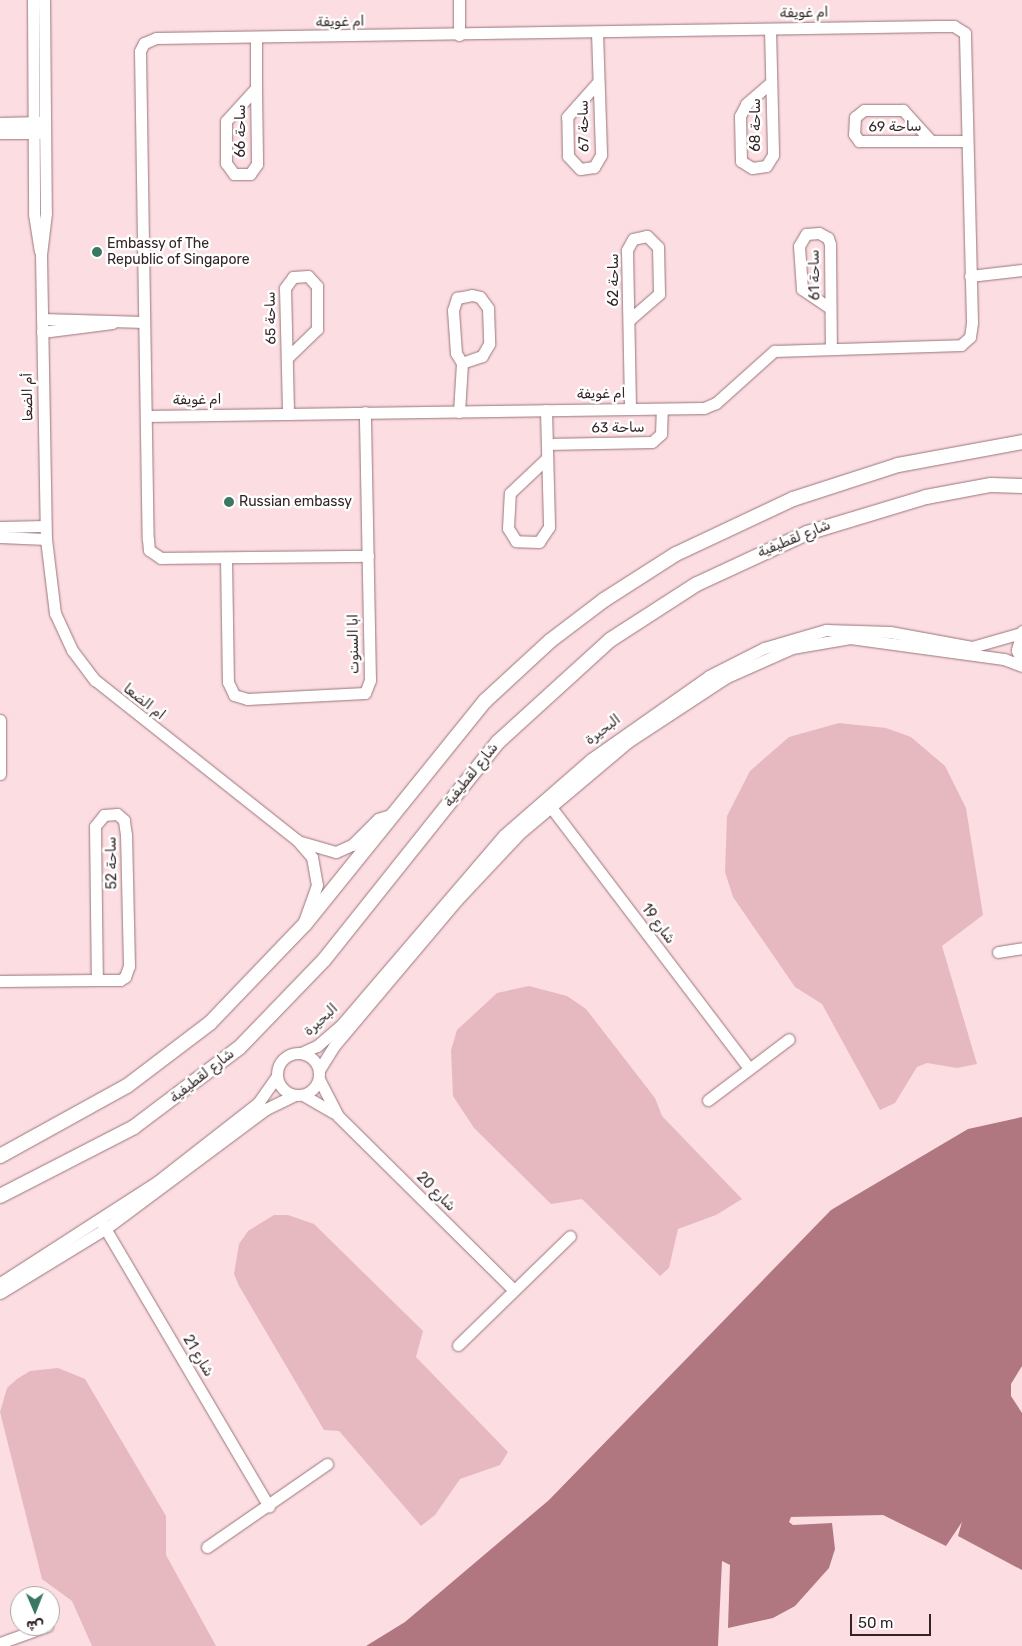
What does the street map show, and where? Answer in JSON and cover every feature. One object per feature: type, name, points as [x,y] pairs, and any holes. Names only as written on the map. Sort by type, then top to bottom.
[{"type":"street","name":"أم الضعا","points":[[33,0],[38,128]]},
{"type":"street","name":"أم الضعا","points":[[44,0],[34,214],[41,255],[46,539]]},
{"type":"street","points":[[458,0],[459,34]]},
{"type":"street","name":"ام غويفة","points":[[146,416],[662,409],[711,406],[774,351],[961,345],[972,334],[967,40],[958,27],[156,38],[141,47],[144,322],[146,416],[149,550],[161,558],[368,556]]},
{"type":"street","name":"ساحة 68","points":[[770,29],[773,154],[766,166],[752,168],[741,161],[740,116],[742,108],[771,82]]},
{"type":"street","name":"ساحة 67","points":[[597,32],[601,155],[594,167],[580,169],[568,156],[567,117],[598,82]]},
{"type":"street","name":"ساحة 66","points":[[256,38],[257,164],[250,174],[234,174],[226,163],[226,120],[256,88]]},
{"type":"street","name":"ساحة 69","points":[[931,141],[903,110],[864,110],[855,117],[854,134],[859,142],[968,141]]},
{"type":"street","points":[[0,123],[38,128]]},
{"type":"street","points":[[0,133],[38,128]]},
{"type":"street","name":"ساحة 61","points":[[830,308],[805,293],[800,283],[798,246],[811,233],[828,238],[830,308],[831,349]]},
{"type":"street","name":"ساحة 62","points":[[629,320],[659,294],[658,247],[647,236],[637,236],[627,250],[630,409]]},
{"type":"street","points":[[970,276],[1005,274],[1022,270]]},
{"type":"street","points":[[1005,274],[1022,278]]},
{"type":"street","name":"ساحة 65","points":[[287,358],[317,329],[316,286],[308,276],[286,281],[287,358],[288,414]]},
{"type":"street","points":[[459,412],[462,363],[456,353],[453,310],[457,298],[472,295],[480,297],[488,308],[489,344],[482,356],[462,363]]},
{"type":"street","points":[[42,319],[93,318],[114,322]]},
{"type":"street","points":[[42,332],[114,322],[144,322]]},
{"type":"street","name":"ساحة 63","points":[[547,444],[652,442],[661,434],[662,409]]},
{"type":"street","points":[[546,410],[547,444],[547,458],[547,535],[535,543],[516,541],[508,528],[510,493],[547,458]]},
{"type":"street","name":"ابا السنوت","points":[[226,558],[228,686],[234,695],[247,699],[365,693],[370,680],[365,412]]},
{"type":"street","points":[[0,1156],[69,1122],[155,1066],[233,1001],[302,927],[455,735],[525,662],[571,622],[676,554],[753,515],[832,485],[929,458],[1022,442]]},
{"type":"street","name":"شارع لقطيفية","points":[[0,1196],[134,1127],[239,1048],[324,960],[498,742],[610,640],[697,584],[800,535],[926,497],[991,485],[1022,486]]},
{"type":"street","points":[[0,527],[46,526]]},
{"type":"street","points":[[0,537],[46,539]]},
{"type":"street","name":"ام الضعا","points":[[46,539],[55,613],[83,667],[106,691],[297,840],[312,857],[318,875],[302,927]]},
{"type":"street","points":[[1021,632],[1017,650],[1022,665]]},
{"type":"street","name":"البحيرة","points":[[319,1075],[352,1019],[473,876],[547,802],[671,706],[744,663],[825,640],[887,636],[972,647],[1021,632]]},
{"type":"street","name":"البحيرة","points":[[887,636],[1004,659],[1022,665]]},
{"type":"street","points":[[0,720],[0,774]]},
{"type":"street","name":"شارع 19","points":[[547,802],[748,1067]]},
{"type":"street","name":"ساحة 52","points":[[0,981],[120,980],[129,966],[126,834],[124,820],[117,814],[104,815],[95,826],[97,980]]},
{"type":"street","name":"ام الضعا","points":[[297,840],[336,852],[352,845],[378,819],[390,816]]},
{"type":"street","points":[[998,952],[1022,948]]},
{"type":"street","name":"البحيرة","points":[[301,1053],[317,1046],[352,1019]]},
{"type":"street","points":[[708,1100],[748,1067],[789,1039]]},
{"type":"street","points":[[0,1293],[103,1225],[266,1109],[299,1095],[319,1075],[313,1059],[301,1053],[282,1058],[276,1077],[258,1103],[194,1160]]},
{"type":"street","name":"شارع 20","points":[[319,1075],[338,1116]]},
{"type":"street","points":[[276,1077],[283,1089],[299,1095]]},
{"type":"street","name":"شارع 20","points":[[299,1095],[338,1116],[514,1290]]},
{"type":"street","points":[[0,1283],[103,1225]]},
{"type":"street","name":"شارع 21","points":[[103,1225],[269,1506]]},
{"type":"street","points":[[458,1345],[570,1236]]},
{"type":"street","points":[[207,1547],[269,1506],[327,1464]]},
{"type":"street","points":[[0,1643],[20,1636]]},
{"type":"shaded area","points":[[839,723],[886,728],[911,737],[945,766],[966,808],[983,915],[942,946],[977,1064],[957,1068],[927,1063],[917,1067],[895,1103],[880,1110],[822,1004],[795,987],[733,897],[725,872],[727,816],[750,771],[789,737]]},
{"type":"shaded area","points":[[529,986],[567,996],[586,1009],[655,1098],[662,1116],[742,1199],[716,1215],[678,1229],[669,1268],[660,1276],[582,1199],[551,1204],[474,1128],[453,1096],[451,1050],[457,1030],[497,993]]},
{"type":"shaded area","points":[[1022,1117],[1022,1366],[1011,1384],[1011,1396],[1022,1413],[1022,1570],[958,1536],[962,1522],[946,1546],[883,1515],[791,1517],[789,1522],[793,1525],[832,1523],[835,1549],[829,1568],[795,1606],[773,1618],[728,1628],[730,1565],[722,1561],[718,1646],[366,1646],[405,1622],[549,1500],[831,1210],[968,1129]]},
{"type":"shaded area","points":[[274,1215],[288,1215],[314,1224],[423,1331],[416,1357],[508,1452],[500,1465],[460,1479],[435,1515],[421,1526],[339,1431],[324,1430],[239,1286],[234,1274],[239,1244],[248,1231]]},
{"type":"shaded area","points":[[58,1368],[85,1379],[166,1516],[166,1555],[216,1646],[92,1646],[72,1601],[60,1592],[60,1586],[52,1586],[42,1579],[0,1412],[7,1388],[30,1371]]},
{"type":"place","name":"Embassy of The Republic of Singapore","points":[[97,252]]},
{"type":"place","name":"Russian embassy","points":[[229,502]]}]
